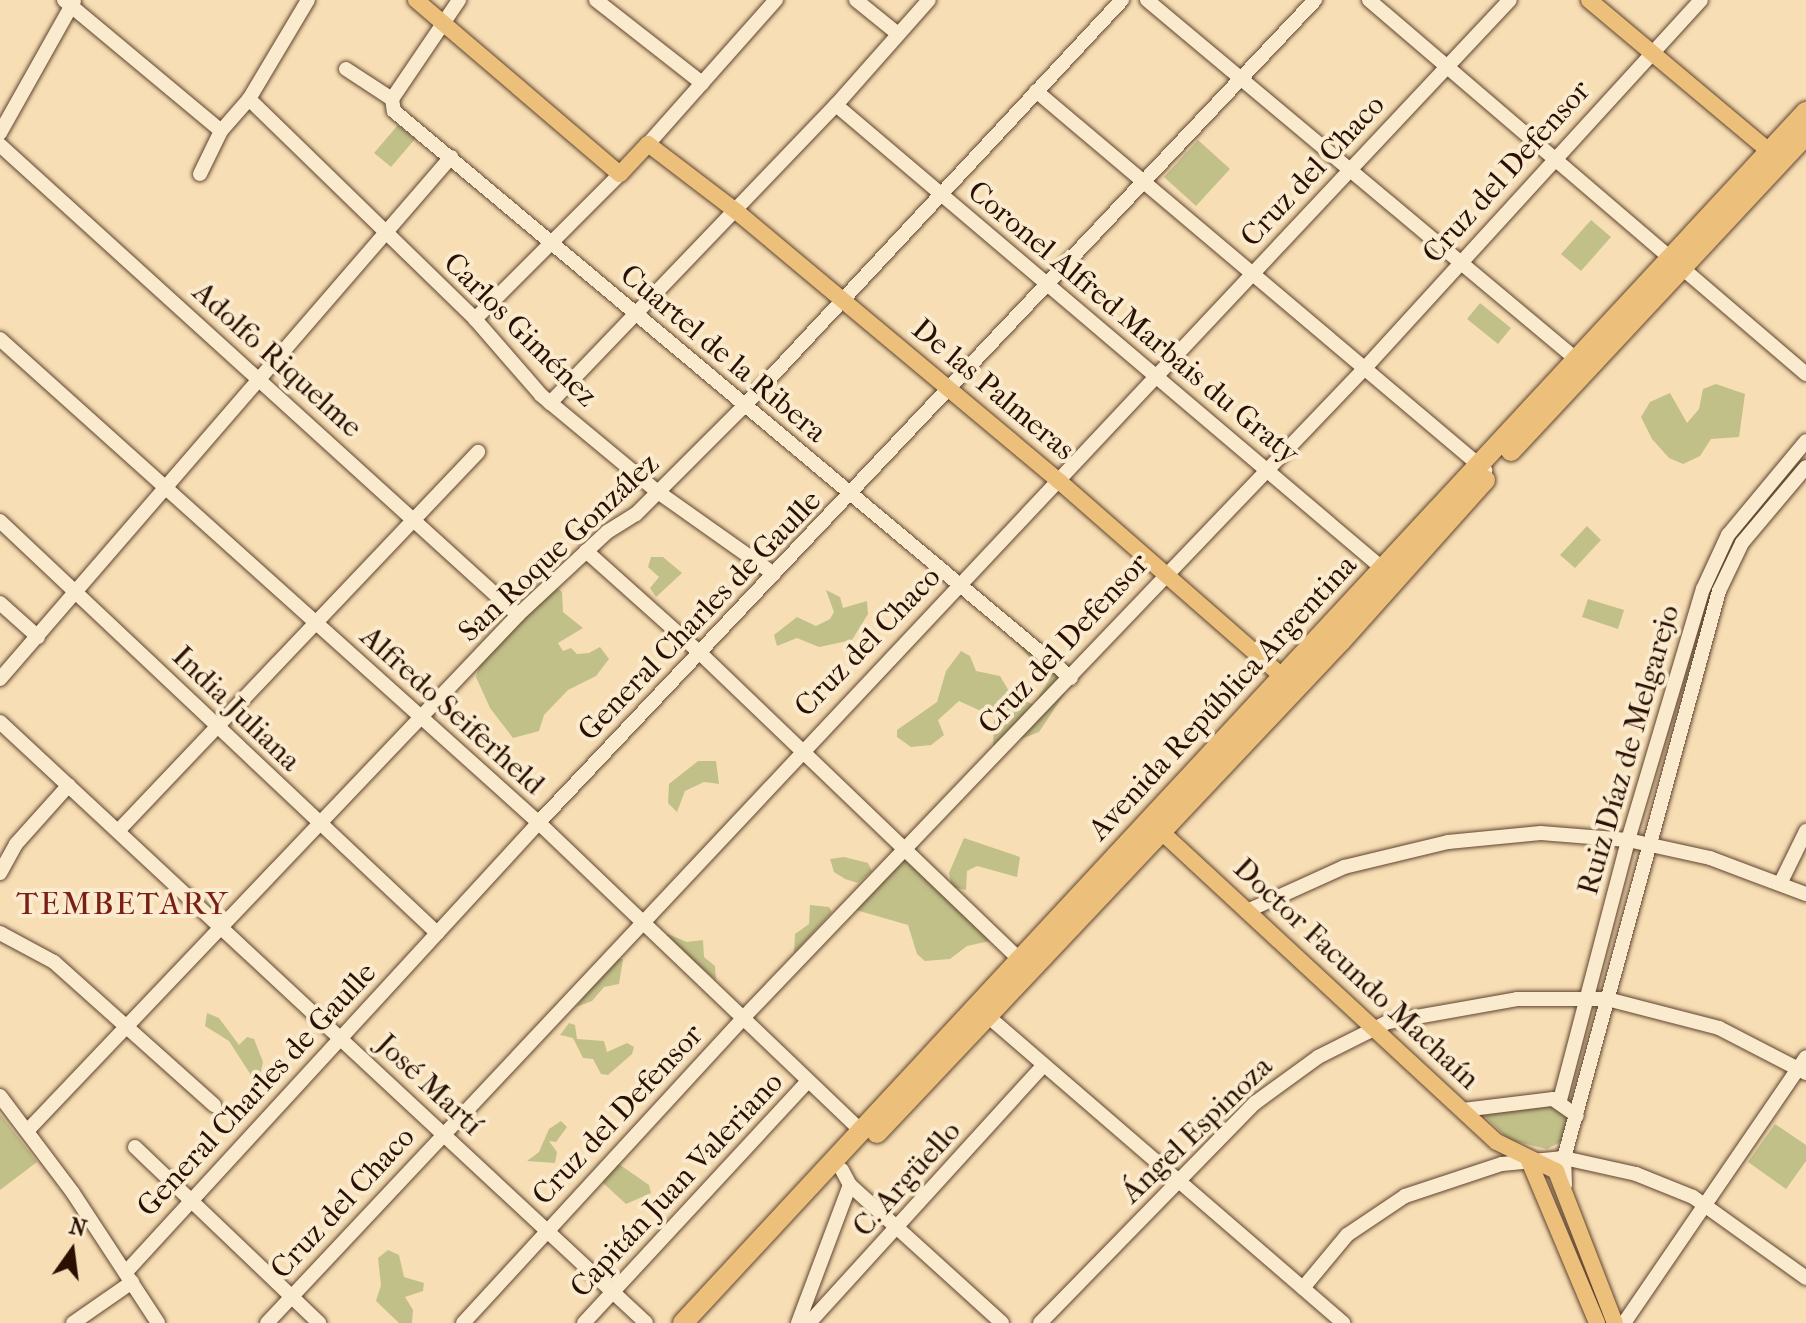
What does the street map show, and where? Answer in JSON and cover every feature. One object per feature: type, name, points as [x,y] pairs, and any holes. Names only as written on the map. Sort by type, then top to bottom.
[{"type":"highway","name":"Avenida República Argentina","points":[[1676,262],[1755,189],[1806,112]]},
{"type":"highway","name":"Avenida República Argentina","points":[[683,1323],[861,1131],[982,1011],[1156,827],[1581,363],[1776,156],[1806,135]]},
{"type":"highway","name":"Avenida República Argentina","points":[[699,1323],[846,1178],[1020,960],[1156,827],[1164,811],[1214,753],[1290,683]]},
{"type":"highway","points":[[846,1178],[843,1159],[861,1131]]},
{"type":"main road","points":[[416,0],[620,174],[648,144]]},
{"type":"main road","points":[[1589,0],[1776,156]]},
{"type":"main road","name":"De las Palmeras","points":[[648,144],[736,211],[1059,481],[1290,683]]},
{"type":"main road","name":"Doctor Facundo Machaín","points":[[1156,827],[1497,1142],[1529,1161],[1556,1171],[1565,1185]]},
{"type":"main road","points":[[1529,1161],[1597,1323]]},
{"type":"main road","points":[[1565,1185],[1615,1323]]},
{"type":"street","points":[[200,174],[221,131],[249,99],[308,0]]},
{"type":"street","points":[[392,99],[459,0]]},
{"type":"street","points":[[596,0],[702,83]]},
{"type":"street","points":[[648,144],[776,0]]},
{"type":"street","points":[[856,0],[898,34]]},
{"type":"street","points":[[550,403],[836,105],[929,0]]},
{"type":"street","name":"San Roque González","points":[[28,1130],[224,929],[518,615],[586,551],[658,492],[744,406],[1122,0]]},
{"type":"street","points":[[1147,0],[1581,363]]},
{"type":"street","name":"General Charles de Gaulle","points":[[73,1323],[129,1277],[186,1202],[1315,0]]},
{"type":"street","points":[[1369,0],[1806,374]]},
{"type":"street","name":"Cruz del Chaco","points":[[267,1323],[801,750],[1158,378],[1510,0]]},
{"type":"street","name":"Cruz del Defensor","points":[[463,1323],[546,1229],[742,1020],[1365,368],[1651,51],[1701,0]]},
{"type":"street","points":[[0,133],[69,2],[221,131]]},
{"type":"street","name":"Cuartel de la Ribera","points":[[346,69],[392,99],[394,111],[1071,678]]},
{"type":"street","points":[[1036,91],[1485,470]]},
{"type":"street","name":"Carlos Giménez","points":[[249,99],[475,319],[550,403],[658,492],[774,574]]},
{"type":"street","name":"Coronel Alfred Marbais du Graty","points":[[836,105],[1390,574]]},
{"type":"street","name":"Adolfo Riquelme","points":[[0,145],[518,615]]},
{"type":"street","points":[[0,679],[384,229],[451,157]]},
{"type":"street","points":[[475,319],[620,174]]},
{"type":"street","name":"Alfredo Seiferheld","points":[[0,339],[539,823],[861,1131]]},
{"type":"street","name":"Ruiz Díaz de Melgarejo","points":[[1565,1185],[1564,1158],[1648,845],[1712,567],[1744,513],[1806,441]]},
{"type":"street","points":[[118,831],[478,452]]},
{"type":"street","name":"Ruiz Díaz de Melgarejo","points":[[1560,1100],[1628,840],[1697,638],[1724,579],[1757,524],[1806,467]]},
{"type":"street","points":[[1744,513],[1757,524]]},
{"type":"street","name":"India Juliana","points":[[0,521],[437,933]]},
{"type":"street","points":[[586,551],[701,654],[1020,960]]},
{"type":"street","points":[[0,603],[38,637]]},
{"type":"street","name":"José Martí","points":[[0,722],[646,1323]]},
{"type":"street","points":[[0,873],[16,844],[69,785]]},
{"type":"street","points":[[1781,882],[1806,831]]},
{"type":"street","points":[[1247,911],[1344,867],[1448,842],[1541,833],[1628,840],[1742,867],[1806,894]]},
{"type":"street","points":[[1,937],[54,962],[214,1105]]},
{"type":"street","name":"Ángel Espinoza","points":[[1040,1323],[1180,1179],[1284,1080],[1374,1028],[1448,1007],[1588,997],[1692,1018],[1804,1066]]},
{"type":"street","points":[[982,1011],[1042,1067],[1180,1179],[1343,1323]]},
{"type":"street","points":[[1624,1323],[1704,1204],[1804,1066]]},
{"type":"street","name":"C. Argüello","points":[[809,1323],[899,1228],[1042,1067]]},
{"type":"street","name":"Capitán Juan Valeriano","points":[[584,1323],[807,1082]]},
{"type":"street","points":[[0,1096],[28,1130],[158,1323]]},
{"type":"street","points":[[1463,1110],[1560,1100],[1577,1116]]},
{"type":"street","points":[[135,1147],[186,1202],[319,1323]]},
{"type":"street","points":[[1303,1288],[1347,1235],[1374,1213],[1444,1181],[1529,1161],[1564,1158],[1636,1174],[1704,1204],[1806,1278]]},
{"type":"street","points":[[798,1323],[846,1178],[1002,1323]]},
{"type":"shaded area","points":[[398,125],[415,139],[391,167],[374,153]]},
{"type":"shaded area","points":[[1198,140],[1230,169],[1196,206],[1164,177]]},
{"type":"shaded area","points":[[1591,220],[1611,237],[1581,271],[1561,254]]},
{"type":"shaded area","points":[[1480,303],[1511,328],[1498,344],[1467,319]]},
{"type":"shaded area","points":[[1716,384],[1745,394],[1739,437],[1711,439],[1700,456],[1683,464],[1669,458],[1652,439],[1641,417],[1650,402],[1670,393],[1687,423],[1699,409],[1703,389]]},
{"type":"shaded area","points":[[1587,526],[1601,540],[1575,568],[1560,555]]},
{"type":"shaded area","points":[[651,557],[663,557],[682,573],[656,597],[650,588],[659,577],[648,567]]},
{"type":"shaded area","points":[[553,584],[562,592],[563,612],[583,628],[558,643],[563,651],[571,648],[577,654],[589,653],[600,647],[609,659],[596,676],[568,690],[544,715],[539,731],[513,738],[490,708],[476,677],[479,666]]},
{"type":"shaded area","points":[[826,590],[840,597],[843,608],[867,601],[868,614],[852,640],[819,647],[797,638],[777,646],[774,635],[797,617],[816,626],[830,619],[834,612]]},
{"type":"shaded area","points":[[1588,599],[1624,610],[1618,629],[1582,617]]},
{"type":"shaded area","points":[[1025,629],[1057,664],[1065,693],[1039,732],[993,750],[994,717],[959,701],[938,720],[944,735],[931,745],[911,747],[897,737],[897,730],[937,702],[946,671],[961,651],[970,656],[976,671],[1000,676],[1010,693],[1034,705],[1049,680],[1014,640],[1014,632]]},
{"type":"shaded area","points":[[698,761],[716,761],[719,784],[704,782],[685,791],[677,812],[668,803],[669,784]]},
{"type":"shaded area","points":[[964,838],[1020,857],[1017,877],[977,866],[967,871],[966,890],[952,887],[949,873]]},
{"type":"shaded area","points":[[844,857],[868,863],[872,871],[858,883],[845,879],[834,872],[830,859]]},
{"type":"shaded area","points":[[900,859],[912,861],[991,922],[990,941],[967,946],[950,959],[925,961],[917,954],[908,925],[856,910]]},
{"type":"shaded area","points":[[810,905],[829,907],[832,912],[794,953],[795,934],[809,924]]},
{"type":"shaded area","points":[[668,934],[687,942],[703,940],[704,957],[715,966],[716,980],[665,937]]},
{"type":"shaded area","points":[[613,959],[623,959],[619,984],[604,987],[592,1001],[576,1007]]},
{"type":"shaded area","points":[[207,1013],[219,1018],[239,1045],[247,1037],[254,1039],[263,1062],[258,1086],[229,1041],[205,1026]]},
{"type":"shaded area","points":[[569,1023],[575,1025],[577,1039],[604,1041],[607,1052],[627,1043],[634,1047],[632,1054],[608,1075],[601,1074],[593,1059],[583,1058],[573,1038],[560,1035]]},
{"type":"shaded area","points":[[1554,1104],[1569,1114],[1566,1139],[1547,1149],[1509,1140],[1484,1115]]},
{"type":"shaded area","points":[[0,1114],[37,1162],[0,1190]]},
{"type":"shaded area","points":[[561,1121],[567,1127],[556,1142],[549,1141],[557,1152],[555,1163],[527,1161],[539,1152],[549,1129]]},
{"type":"shaded area","points":[[1775,1124],[1806,1145],[1806,1161],[1786,1189],[1748,1162]]},
{"type":"shaded area","points":[[613,1160],[649,1185],[651,1193],[626,1204],[602,1182]]},
{"type":"shaded area","points":[[388,1250],[399,1255],[404,1277],[424,1283],[423,1291],[405,1297],[413,1310],[412,1323],[399,1323],[376,1301],[381,1285],[378,1258]]},
{"type":"district","name":"TEMBETARY","points":[[123,904]]}]
